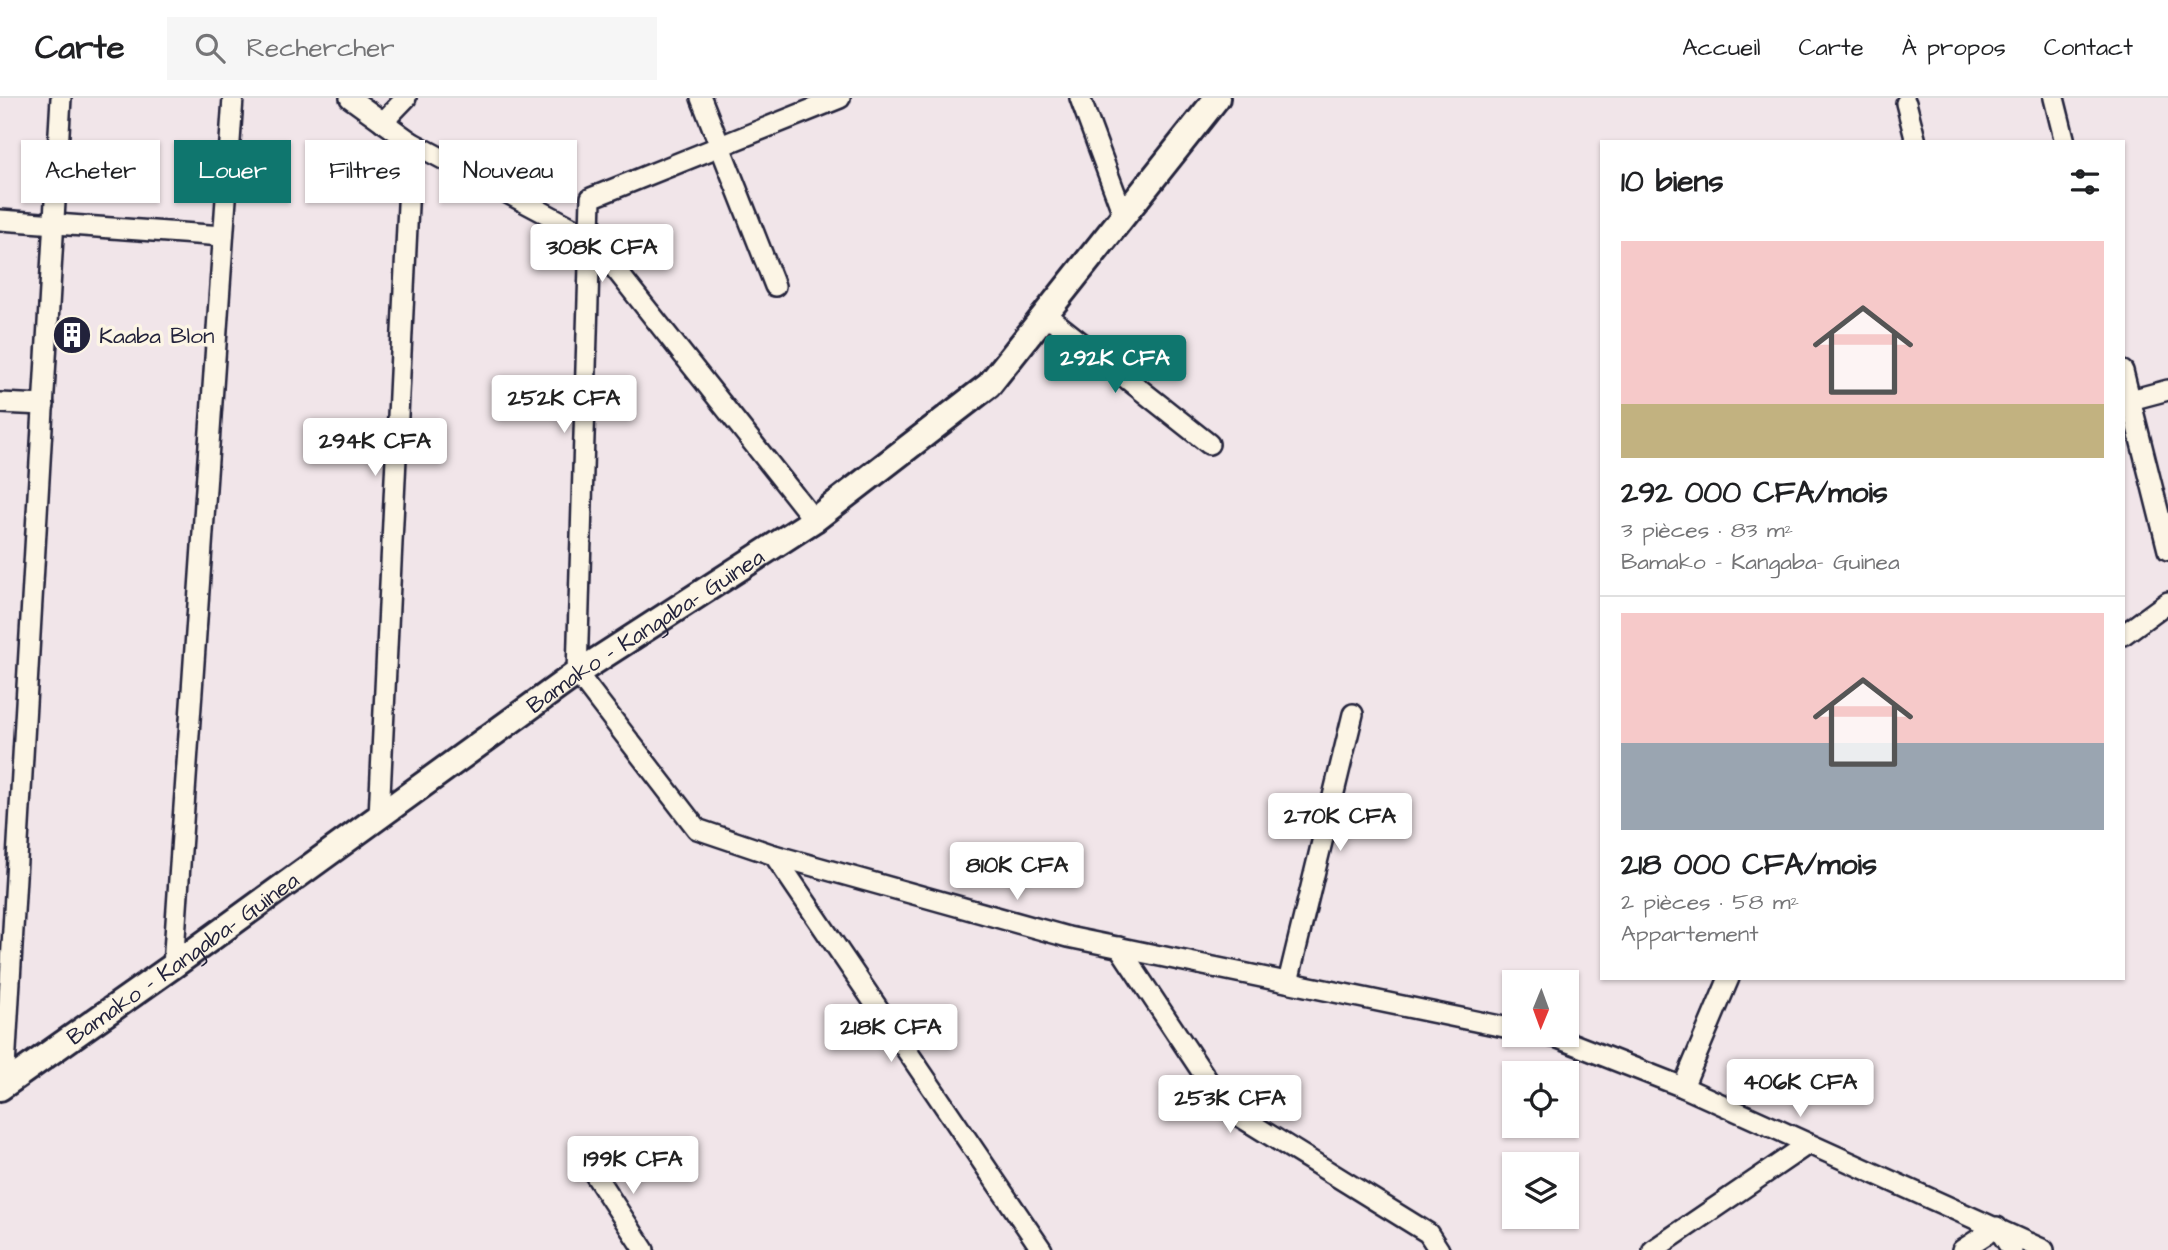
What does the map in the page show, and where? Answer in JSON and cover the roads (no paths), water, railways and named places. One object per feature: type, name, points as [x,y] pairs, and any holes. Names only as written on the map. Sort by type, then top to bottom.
[{"type":"main road","name":"Bamako - Kangaba- Guinea","points":[[2,1086],[173,966],[577,673],[814,520],[989,385],[1217,98]]},
{"type":"street","points":[[2,1086],[61,98]]},
{"type":"street","points":[[173,966],[233,98]]},
{"type":"street","points":[[350,98],[408,140]]},
{"type":"street","points":[[383,122],[406,98]]},
{"type":"street","points":[[701,98],[775,286]]},
{"type":"street","points":[[840,98],[591,198],[577,673],[697,829],[774,855],[1068,937],[1502,1027]]},
{"type":"street","points":[[1080,98],[1123,214]]},
{"type":"street","points":[[2054,98],[2064,140]]},
{"type":"street","points":[[1906,103],[1915,140]]},
{"type":"street","points":[[425,149],[590,237],[814,520]]},
{"type":"street","points":[[380,816],[408,203]]},
{"type":"street","points":[[0,220],[223,236]]},
{"type":"street","points":[[1045,314],[1209,444]]},
{"type":"street","points":[[2168,390],[2126,401],[2168,550]]},
{"type":"street","points":[[0,403],[44,405]]},
{"type":"street","points":[[2125,634],[2168,602]]},
{"type":"street","points":[[1288,982],[1353,714]]},
{"type":"street","points":[[774,855],[1042,1250]]},
{"type":"street","points":[[1119,947],[1226,1108],[1428,1233],[1439,1250]]},
{"type":"street","points":[[1683,1087],[1728,980]]},
{"type":"street","points":[[1579,1046],[1683,1087],[2044,1250]]},
{"type":"street","points":[[1653,1250],[1808,1144]]},
{"type":"street","points":[[588,1164],[643,1250]]},
{"type":"street","points":[[1962,1250],[1997,1227]]},
{"type":"street","points":[[1997,1227],[2012,1250]]},
{"type":"place","name":"Kaaba Blon","points":[[72,335]]}]
